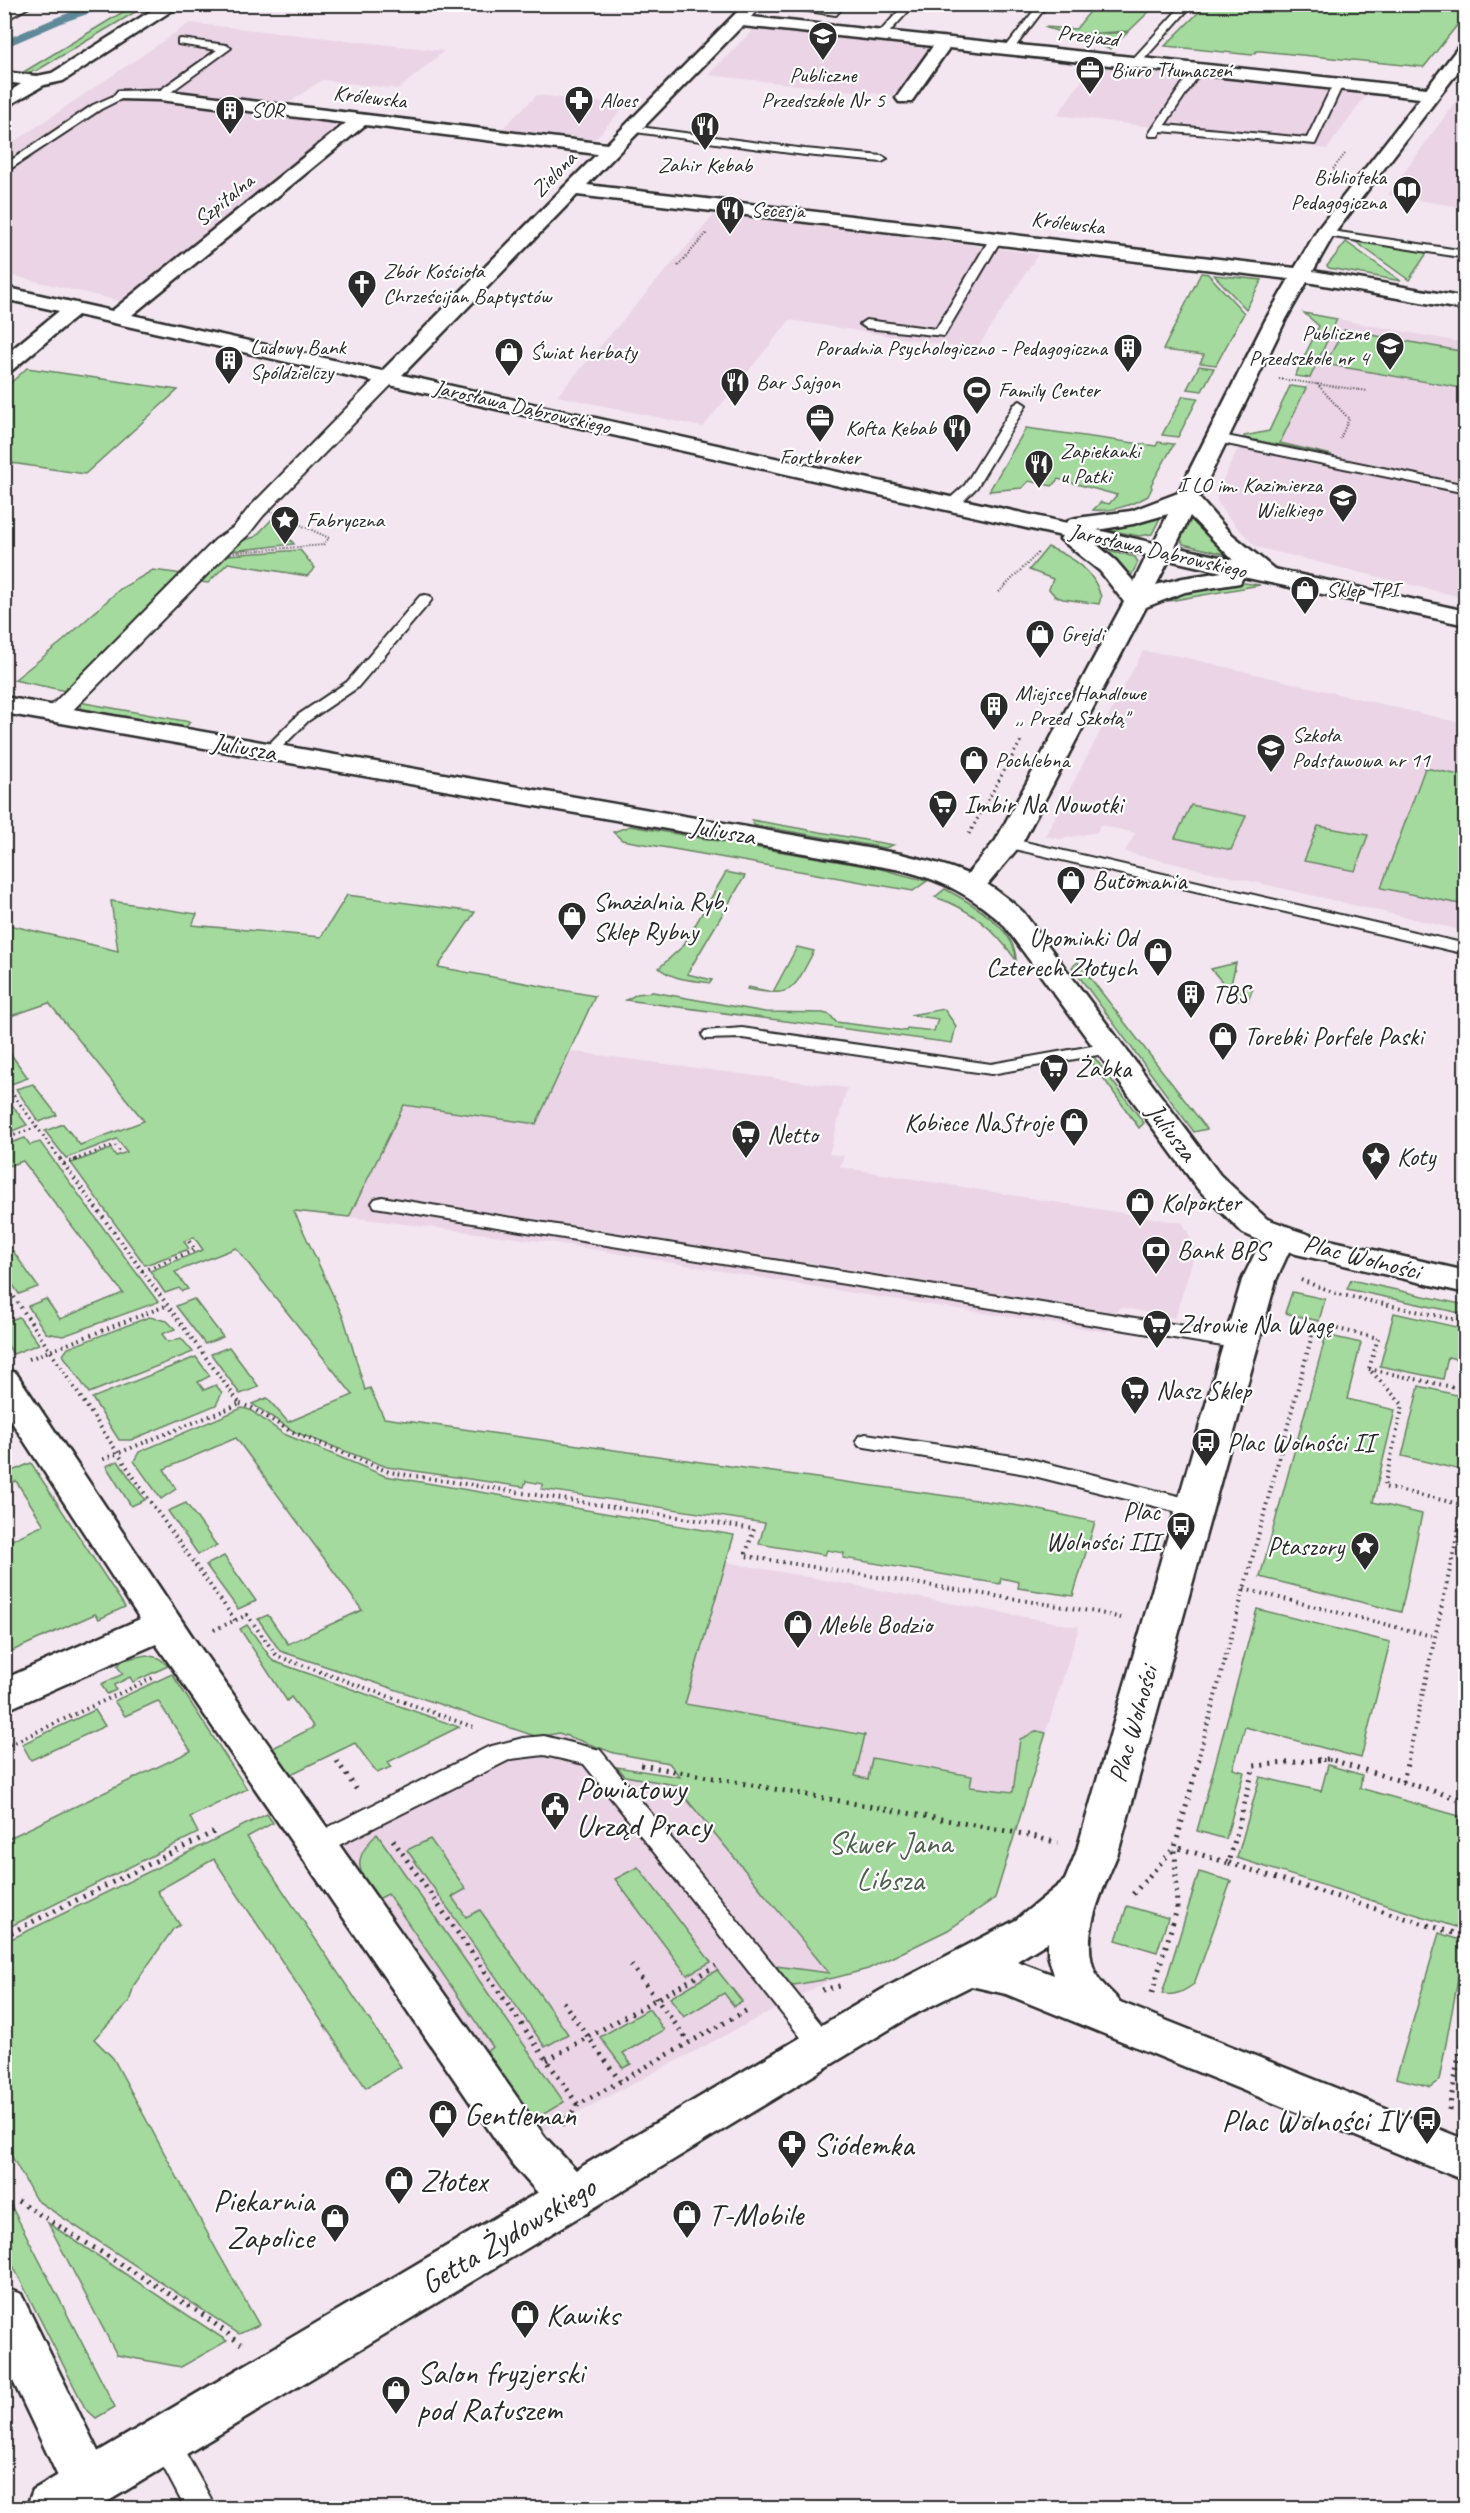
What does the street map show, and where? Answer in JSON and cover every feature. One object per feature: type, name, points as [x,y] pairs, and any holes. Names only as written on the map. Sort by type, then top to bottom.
[{"type":"street","points":[[38,81],[36,75],[152,4]]},
{"type":"street","points":[[4,77],[38,81],[57,77],[174,4]]},
{"type":"street","name":"Zielona","points":[[388,377],[754,4]]},
{"type":"street","name":"Przejazd","points":[[739,21],[1431,94]]},
{"type":"street","points":[[904,98],[944,43]]},
{"type":"street","points":[[973,884],[1008,843],[1136,602],[1186,498],[1300,275],[1325,233],[1466,49]]},
{"type":"street","points":[[4,103],[38,81]]},
{"type":"street","name":"Królewska","points":[[124,95],[160,95],[611,150]]},
{"type":"street","name":"Szpitalna","points":[[117,317],[361,120]]},
{"type":"street","name":"Królewska","points":[[592,170],[624,178],[663,199]]},
{"type":"street","name":"Królewska","points":[[573,189],[1300,275],[1466,304]]},
{"type":"street","name":"Jarosława Dąbrowskiego","points":[[4,293],[388,377],[1159,552],[1466,618]]},
{"type":"street","points":[[4,367],[75,308]]},
{"type":"street","points":[[56,714],[223,545],[241,531],[256,512],[388,377]]},
{"type":"street","points":[[1186,498],[1217,536],[1246,560],[1277,578]]},
{"type":"street","name":"Jarosława Dąbrowskiego","points":[[1039,525],[1101,524],[1137,516],[1186,498]]},
{"type":"street","points":[[1039,525],[1096,553],[1110,566],[1136,602]]},
{"type":"street","name":"Jarosława Dąbrowskiego","points":[[1136,602],[1161,589],[1195,581],[1277,578]]},
{"type":"street","name":"Juliusza","points":[[4,705],[901,862],[946,873],[973,884],[1013,918],[1209,1182],[1255,1227],[1280,1236]]},
{"type":"street","name":"Plac Wolności","points":[[1466,1282],[1308,1246],[1280,1236],[1259,1280],[1097,1853],[1069,1929],[1070,1961],[1082,1989],[1104,2013],[1466,2161]]},
{"type":"street","points":[[14,1371],[64,1475],[177,1644],[529,2151],[572,2198]]},
{"type":"street","points":[[4,1696],[177,1644]]},
{"type":"street","name":"Getta Żydowskiego","points":[[69,2497],[898,2002],[1031,1932],[1082,1891]]},
{"type":"street","points":[[968,1967],[1011,1977],[1104,2013]]},
{"type":"street","points":[[4,2310],[69,2497]]},
{"type":"lane","points":[[4,18],[30,4]]},
{"type":"lane","points":[[764,4],[836,12],[842,4]]},
{"type":"lane","points":[[881,36],[911,4]]},
{"type":"lane","points":[[1009,49],[1044,4]]},
{"type":"lane","points":[[1134,64],[1189,4]]},
{"type":"lane","points":[[160,95],[226,48],[181,42]]},
{"type":"lane","points":[[1197,70],[1156,131],[1311,142],[1338,84]]},
{"type":"lane","points":[[4,170],[97,107],[124,95]]},
{"type":"lane","points":[[632,129],[805,152],[882,159]]},
{"type":"lane","points":[[1325,233],[1466,255]]},
{"type":"lane","points":[[866,324],[940,333],[996,238]]},
{"type":"lane","points":[[951,505],[970,487],[1020,405]]},
{"type":"lane","points":[[1217,438],[1466,489]]},
{"type":"lane","points":[[270,751],[303,718],[352,685],[425,598]]},
{"type":"lane","points":[[1008,843],[1466,949]]},
{"type":"lane","points":[[711,1035],[742,1033],[991,1069],[1109,1048]]},
{"type":"lane","points":[[382,1203],[1241,1342]]},
{"type":"lane","points":[[866,1441],[1026,1466],[1194,1508]]},
{"type":"lane","points":[[316,1845],[496,1754],[526,1744],[552,1745],[591,1757],[824,2047]]},
{"type":"lane","points":[[163,2440],[201,2508]]},
{"type":"path","points":[[926,4],[1034,16]]},
{"type":"path","points":[[678,266],[729,207]]},
{"type":"path","points":[[1249,375],[1368,391]]},
{"type":"path","points":[[1317,384],[1349,419],[1336,448]]},
{"type":"path","points":[[999,592],[1040,551]]},
{"type":"path","points":[[4,1001],[8,1005],[4,1006]]},
{"type":"path","points":[[4,1082],[240,1404],[252,1408],[290,1431],[389,1472],[754,1529],[745,1556],[1096,1611],[1160,1627]]},
{"type":"path","points":[[4,1139],[37,1127]]},
{"type":"path","points":[[64,1164],[115,1145],[121,1153]]},
{"type":"path","points":[[142,1270],[195,1250],[188,1240]]},
{"type":"path","points":[[1296,1278],[1338,1294],[1466,1322]]},
{"type":"path","points":[[4,1282],[118,1453],[235,1620]]},
{"type":"path","points":[[14,1371],[51,1351],[168,1305]]},
{"type":"path","points":[[1160,2001],[1150,1997],[1177,1909],[1175,1847],[1316,1324],[1378,1338],[1369,1369]]},
{"type":"path","points":[[1369,1369],[1466,1390]]},
{"type":"path","points":[[1369,1369],[1403,1405],[1384,1487],[1465,1505],[1403,1782]]},
{"type":"path","points":[[64,1475],[240,1404]]},
{"type":"path","points":[[1244,1588],[1436,1637]]},
{"type":"path","points":[[4,1747],[177,1644],[247,1615],[277,1656],[526,1744]]},
{"type":"path","points":[[591,1757],[740,1781],[1029,1835],[1097,1853]]},
{"type":"path","points":[[1229,1863],[1254,1766],[1329,1759],[1466,1801]]},
{"type":"path","points":[[337,1761],[578,2105]]},
{"type":"path","points":[[4,1936],[216,1830]]},
{"type":"path","points":[[1175,1847],[1466,1937]]},
{"type":"path","points":[[1133,1894],[1175,1847]]},
{"type":"path","points":[[547,2060],[726,1961]]},
{"type":"path","points":[[631,1965],[689,2042]]},
{"type":"path","points":[[563,2002],[620,2082]]},
{"type":"path","points":[[1457,2116],[1448,2113],[1466,2017]]},
{"type":"path","points":[[18,2201],[202,2314],[244,2346]]},
{"type":"shaded area","points":[[190,23],[444,51],[399,89],[322,80],[287,104],[155,90],[346,122],[120,301],[5,274],[5,148]]},
{"type":"shaded area","name":"Publiczne Przedszkole Nr 5","points":[[754,29],[935,49],[898,96],[708,75]]},
{"type":"shaded area","points":[[1093,65],[1367,94],[1327,149],[1057,115]]},
{"type":"shaded area","points":[[1465,88],[1465,204],[1460,207],[1388,195]]},
{"type":"shaded area","points":[[537,95],[626,105],[595,139],[502,129]]},
{"type":"shaded area","points":[[715,214],[1038,254],[976,350],[790,320],[703,427],[557,396]]},
{"type":"shaded area","points":[[1337,319],[1465,343],[1465,598],[1256,547],[1218,503],[1216,494],[1238,449],[1280,443]]},
{"type":"shaded area","name":"Szkoła Podstawowa nr 11","points":[[1143,651],[1179,656],[1465,724],[1465,931],[1125,852],[1135,833],[1100,825],[1097,832],[1060,839],[1045,836]]},
{"type":"shaded area","points":[[568,1051],[847,1088],[829,1154],[844,1156],[840,1167],[1183,1223],[1196,1249],[1175,1318],[1120,1307],[1107,1332],[828,1289],[556,1243],[349,1217],[404,1105],[536,1124]]},
{"type":"shaded area","points":[[726,1562],[1079,1627],[1017,1824],[851,1792],[865,1735],[684,1704]]},
{"type":"shaded area","points":[[559,1733],[617,1767],[625,1776],[675,1785],[834,1978],[543,2131],[341,1844]]},
{"type":"green space","points":[[136,4],[147,5],[36,71],[22,73]]},
{"type":"green space","points":[[1096,4],[1156,5],[1129,31],[1070,35],[1044,27],[1076,29]]},
{"type":"green space","points":[[1465,4],[1466,14],[1424,67],[1261,51],[1252,55],[1165,46],[1206,5]]},
{"type":"green space","points":[[1128,32],[1110,49],[1072,36]]},
{"type":"green space","points":[[1353,240],[1427,253],[1409,280]]},
{"type":"green space","points":[[1346,242],[1401,281],[1329,268],[1327,266]]},
{"type":"green space","points":[[1201,273],[1208,274],[1244,313],[1216,365],[1200,363],[1204,355],[1163,350]]},
{"type":"green space","points":[[1214,275],[1262,280],[1246,309]]},
{"type":"green space","points":[[1304,313],[1337,319],[1310,378],[1295,376],[1319,326]]},
{"type":"green space","points":[[1344,330],[1465,352],[1465,376],[1461,388],[1325,364]]},
{"type":"green space","points":[[1199,366],[1214,368],[1202,391],[1187,389]]},
{"type":"green space","points":[[27,368],[178,390],[85,474],[5,462],[5,388]]},
{"type":"green space","points":[[1290,386],[1306,388],[1280,443],[1332,455],[1244,438],[1244,436],[1269,431]]},
{"type":"green space","points":[[1183,396],[1198,398],[1178,437],[1162,435]]},
{"type":"green space","points":[[1026,428],[1156,446],[1158,442],[1174,444],[1151,485],[1148,496],[1121,507],[1093,510],[1101,502],[1109,504],[1117,495],[1058,479],[1052,486],[1029,481],[1022,488],[989,491]]},
{"type":"green space","points":[[1163,512],[1152,534],[1139,536],[1103,529],[1136,523]]},
{"type":"green space","points":[[1192,518],[1209,537],[1232,556],[1183,544],[1181,539]]},
{"type":"green space","points":[[272,519],[294,544],[230,551],[240,541],[255,537]]},
{"type":"green space","points":[[1048,547],[1074,560],[1088,572],[1098,588],[1101,597],[1099,604],[1055,596],[1049,589],[1053,579],[1029,570]]},
{"type":"green space","points":[[1100,548],[1135,557],[1138,562],[1129,580]]},
{"type":"green space","points":[[300,550],[315,568],[307,576],[228,563],[208,583],[200,582],[227,555]]},
{"type":"green space","points":[[153,570],[183,574],[66,691],[14,680],[63,641],[120,589]]},
{"type":"green space","points":[[1244,583],[1260,585],[1169,601],[1160,599],[1190,588]]},
{"type":"green space","points":[[79,702],[190,722],[186,727],[82,709]]},
{"type":"green space","points":[[1425,768],[1465,776],[1465,905],[1381,888]]},
{"type":"green space","points":[[1191,805],[1246,816],[1231,850],[1175,838]]},
{"type":"green space","points":[[752,820],[893,845],[885,848],[754,825]]},
{"type":"green space","points":[[630,826],[877,868],[927,881],[913,891],[622,840],[613,832]]},
{"type":"green space","points":[[1318,826],[1368,835],[1355,871],[1304,861]]},
{"type":"green space","points":[[726,872],[745,876],[687,974],[712,980],[710,983],[690,980],[664,972],[659,968],[683,946]]},
{"type":"green space","points":[[945,889],[967,901],[1000,927],[1014,948],[1016,960],[981,921],[960,908],[935,897]]},
{"type":"green space","points":[[347,895],[475,912],[438,967],[595,996],[536,1124],[404,1105],[349,1217],[294,1211],[344,1319],[365,1390],[370,1388],[384,1418],[1026,1507],[1095,1522],[1073,1596],[1018,1588],[1019,1582],[1001,1578],[1000,1584],[843,1558],[844,1553],[827,1550],[825,1555],[759,1544],[765,1523],[541,1489],[543,1484],[526,1481],[524,1487],[387,1467],[295,1432],[252,1404],[267,1398],[288,1422],[353,1395],[236,1248],[175,1272],[188,1289],[182,1291],[179,1288],[165,1293],[150,1271],[203,1250],[194,1237],[184,1241],[189,1249],[145,1265],[71,1163],[111,1149],[116,1156],[127,1152],[117,1139],[66,1158],[45,1131],[63,1124],[80,1145],[144,1121],[49,1003],[5,1018],[5,1009],[12,1006],[5,995],[5,924],[118,951],[111,901],[197,914],[192,925],[321,937]]},
{"type":"green space","points":[[797,947],[814,951],[796,983],[784,991],[773,992]]},
{"type":"green space","points":[[1078,962],[1207,1129],[1194,1132],[1072,967]]},
{"type":"green space","points":[[1236,963],[1231,984],[1253,988],[1248,1001],[1237,999],[1211,969]]},
{"type":"green space","points":[[748,987],[773,992],[763,992],[747,989]]},
{"type":"green space","points":[[653,992],[765,1012],[823,1013],[830,1015],[836,1022],[906,1031],[907,1028],[934,1031],[938,1019],[910,1015],[944,1009],[956,1026],[952,1043],[626,1000],[637,994]]},
{"type":"green space","points":[[5,1046],[28,1078],[11,1084],[5,1075]]},
{"type":"green space","points":[[1094,1057],[1144,1123],[1139,1128],[1089,1058]]},
{"type":"green space","points":[[33,1084],[57,1115],[39,1122],[16,1089]]},
{"type":"green space","points":[[4,1094],[27,1125],[5,1134],[4,1134]]},
{"type":"green space","points":[[25,1138],[30,1145],[40,1142],[158,1302],[63,1336],[46,1333],[28,1306],[46,1299],[60,1319],[123,1293],[23,1161],[5,1167],[5,1145]]},
{"type":"green space","points":[[13,1251],[38,1287],[19,1294],[5,1273],[5,1254]]},
{"type":"green space","points":[[1351,1280],[1465,1305],[1465,1314],[1347,1289]]},
{"type":"green space","points":[[1292,1292],[1325,1299],[1319,1321],[1285,1313]]},
{"type":"green space","points":[[194,1299],[223,1337],[205,1344],[176,1306]]},
{"type":"green space","points":[[1394,1313],[1465,1329],[1465,1361],[1448,1357],[1443,1379],[1380,1366]]},
{"type":"green space","points":[[19,1317],[39,1344],[13,1354],[5,1341],[5,1322]]},
{"type":"green space","points":[[149,1317],[167,1321],[175,1329],[162,1334],[168,1342],[181,1338],[193,1352],[89,1393],[63,1355],[68,1348]]},
{"type":"green space","points":[[1326,1335],[1361,1343],[1347,1399],[1395,1410],[1373,1502],[1422,1514],[1401,1612],[1260,1577]]},
{"type":"green space","points":[[229,1347],[259,1387],[240,1394],[211,1354]]},
{"type":"green space","points":[[196,1357],[210,1376],[198,1382],[204,1390],[216,1385],[222,1393],[216,1405],[131,1440],[119,1440],[92,1398]]},
{"type":"green space","points":[[1419,1386],[1465,1397],[1465,1471],[1402,1456]]},
{"type":"green space","name":"Skwer Jana Libsza","points":[[242,1408],[250,1410],[284,1434],[385,1476],[734,1535],[685,1704],[865,1735],[855,1776],[868,1779],[872,1758],[972,1776],[970,1787],[1013,1792],[1020,1739],[1038,1731],[1046,1733],[995,1898],[948,1930],[868,1969],[834,1978],[794,1985],[789,1983],[776,1966],[829,1973],[675,1785],[625,1776],[617,1767],[680,1777],[669,1763],[614,1753],[559,1733],[538,1737],[280,1651],[258,1619],[268,1615],[288,1644],[362,1610],[236,1438],[164,1469],[176,1489],[161,1499],[134,1461],[139,1452]]},
{"type":"green space","points":[[118,1461],[145,1500],[131,1506],[106,1466]]},
{"type":"green space","points":[[31,1463],[125,1607],[99,1619],[95,1614],[5,1654],[5,1543],[44,1525],[16,1481],[5,1485],[5,1474]]},
{"type":"green space","points":[[186,1503],[217,1546],[198,1554],[168,1511]]},
{"type":"green space","points":[[224,1556],[256,1601],[238,1609],[206,1565]]},
{"type":"green space","points":[[1257,1609],[1390,1642],[1361,1758],[1245,1727],[1233,1769],[1244,1772],[1226,1839],[1197,1831]]},
{"type":"green space","points":[[247,1625],[273,1661],[459,1727],[388,1762],[391,1767],[377,1773],[355,1743],[289,1775],[271,1749],[314,1727],[291,1697],[287,1701],[240,1629]]},
{"type":"green space","points":[[146,1655],[159,1658],[168,1666],[133,1682],[130,1677],[114,1685],[116,1690],[107,1694],[101,1684],[123,1674],[117,1666],[123,1660]]},
{"type":"green space","points":[[172,1674],[247,1789],[190,1817],[198,1833],[5,1929],[5,1840],[191,1751],[158,1701],[125,1716],[114,1701]]},
{"type":"green space","points":[[95,1710],[105,1726],[31,1760],[22,1744]]},
{"type":"green space","points":[[1328,1765],[1362,1775],[1360,1788],[1459,1816],[1465,1820],[1465,1930],[1237,1858],[1260,1777],[1321,1791]]},
{"type":"green space","points":[[267,1814],[273,1823],[247,1837],[401,2067],[366,2088],[214,1859],[157,1891],[180,1925],[173,1929],[134,1985],[129,2002],[94,2039],[113,2058],[259,2325],[239,2334],[36,2200],[5,2144],[5,1942]]},
{"type":"green space","points":[[377,1834],[564,2102],[530,2122],[483,2053],[493,2047],[388,1894],[378,1899],[362,1873],[360,1859],[363,1851]]},
{"type":"green space","points":[[430,1839],[466,1889],[452,1897],[466,1917],[480,1910],[568,2034],[545,2047],[407,1850]]},
{"type":"green space","points":[[638,1867],[711,1962],[687,1975],[615,1879]]},
{"type":"green space","points":[[1199,1872],[1231,1881],[1194,1984],[1179,1993],[1162,1994]]},
{"type":"green space","points":[[1127,1906],[1168,1918],[1157,1952],[1116,1940]]},
{"type":"green space","points":[[1439,1933],[1465,1942],[1439,2081],[1431,2087],[1396,2078]]},
{"type":"green space","points":[[717,1970],[742,2001],[734,2006],[724,1993],[684,2017],[670,1998]]},
{"type":"green space","points":[[649,2009],[664,2030],[623,2053],[631,2064],[623,2068],[600,2037]]},
{"type":"green space","points":[[4,2192],[115,2407],[96,2418],[85,2408],[5,2250]]},
{"type":"green space","points":[[48,2223],[227,2341],[181,2367],[117,2355]]},
{"type":"waterway","points":[[4,44],[62,19],[106,4]]},
{"type":"place","name":"Publiczne Przedszkole Nr 5","points":[[823,62]]},
{"type":"place","name":"Biuro Tłumaczeń","points":[[1090,96]]},
{"type":"place","name":"Aloes","points":[[579,126]]},
{"type":"place","name":"SOR","points":[[230,136]]},
{"type":"place","name":"Zahir Kebab","points":[[705,152]]},
{"type":"place","name":"Biblioteka Pedagogiczna","points":[[1407,216]]},
{"type":"place","name":"Secesja","points":[[730,236]]},
{"type":"place","name":"Zbór Kościoła Chrześcijan Baptystów","points":[[362,310]]},
{"type":"place","name":"Publiczne Przedszkole nr 4","points":[[1390,372]]},
{"type":"place","name":"Poradnia Psychologiczno - Pedagogiczna","points":[[1128,374]]},
{"type":"place","name":"Świat herbaty","points":[[509,378]]},
{"type":"place","name":"Ludowy Bank Spóldzielczy","points":[[229,386]]},
{"type":"place","name":"Bar Sajgon","points":[[735,408]]},
{"type":"place","name":"Family Center","points":[[977,416]]},
{"type":"place","name":"Fortbroker","points":[[820,444]]},
{"type":"place","name":"Kofta Kebab","points":[[957,454]]},
{"type":"place","name":"Zapiekanki u Patki","points":[[1039,490]]},
{"type":"place","name":"I LO im. Kazimierza Wielkiego","points":[[1343,524]]},
{"type":"place","name":"Fabryczna","points":[[285,546]]},
{"type":"place","name":"Sklep TPI","points":[[1305,616]]},
{"type":"place","name":"Grejdi","points":[[1040,660]]},
{"type":"place","name":"Miejsce Handlowe ,, Przed Szkołą\"","points":[[994,732]]},
{"type":"place","name":"Szkoła Podstawowa nr 11","points":[[1271,774]]},
{"type":"place","name":"Pochlebna","points":[[974,786]]},
{"type":"place","name":"Imbir Na Nowotki","points":[[943,830]]},
{"type":"place","name":"Butomania","points":[[1071,906]]},
{"type":"place","name":"Smażalnia Ryb, Sklep Rybny","points":[[572,942]]},
{"type":"place","name":"Upominki Od Czterech Złotych","points":[[1158,978]]},
{"type":"place","name":"TBS","points":[[1191,1020]]},
{"type":"place","name":"Torebki Porfele Paski","points":[[1223,1062]]},
{"type":"place","name":"Żabka","points":[[1054,1094]]},
{"type":"place","name":"Kobiece NaStroje","points":[[1074,1148]]},
{"type":"place","name":"Netto","points":[[746,1160]]},
{"type":"place","name":"Koty","points":[[1376,1182]]},
{"type":"place","name":"Kolporter","points":[[1140,1228]]},
{"type":"place","name":"Bank BPS","points":[[1156,1276]]},
{"type":"place","name":"Zdrowie Na Wagę","points":[[1157,1350]]},
{"type":"place","name":"Nasz Sklep","points":[[1135,1416]]},
{"type":"place","name":"Plac Wolności II","points":[[1206,1468]]},
{"type":"place","name":"Plac Wolności III","points":[[1181,1552]]},
{"type":"place","name":"Ptaszory","points":[[1365,1572]]},
{"type":"place","name":"Meble Bodzio","points":[[798,1650]]},
{"type":"place","name":"Powiatowy Urząd Pracy","points":[[555,1832]]},
{"type":"place","name":"Gentleman","points":[[443,2140]]},
{"type":"place","name":"Plac Wolności IV","points":[[1427,2146]]},
{"type":"place","name":"Siódemka","points":[[792,2170]]},
{"type":"place","name":"Złotex","points":[[399,2206]]},
{"type":"place","name":"T-Mobile","points":[[687,2240]]},
{"type":"place","name":"Piekarnia Zapolice","points":[[335,2244]]},
{"type":"place","name":"Kawiks","points":[[525,2340]]},
{"type":"place","name":"Salon fryzjerski pod Ratuszem","points":[[396,2416]]}]
